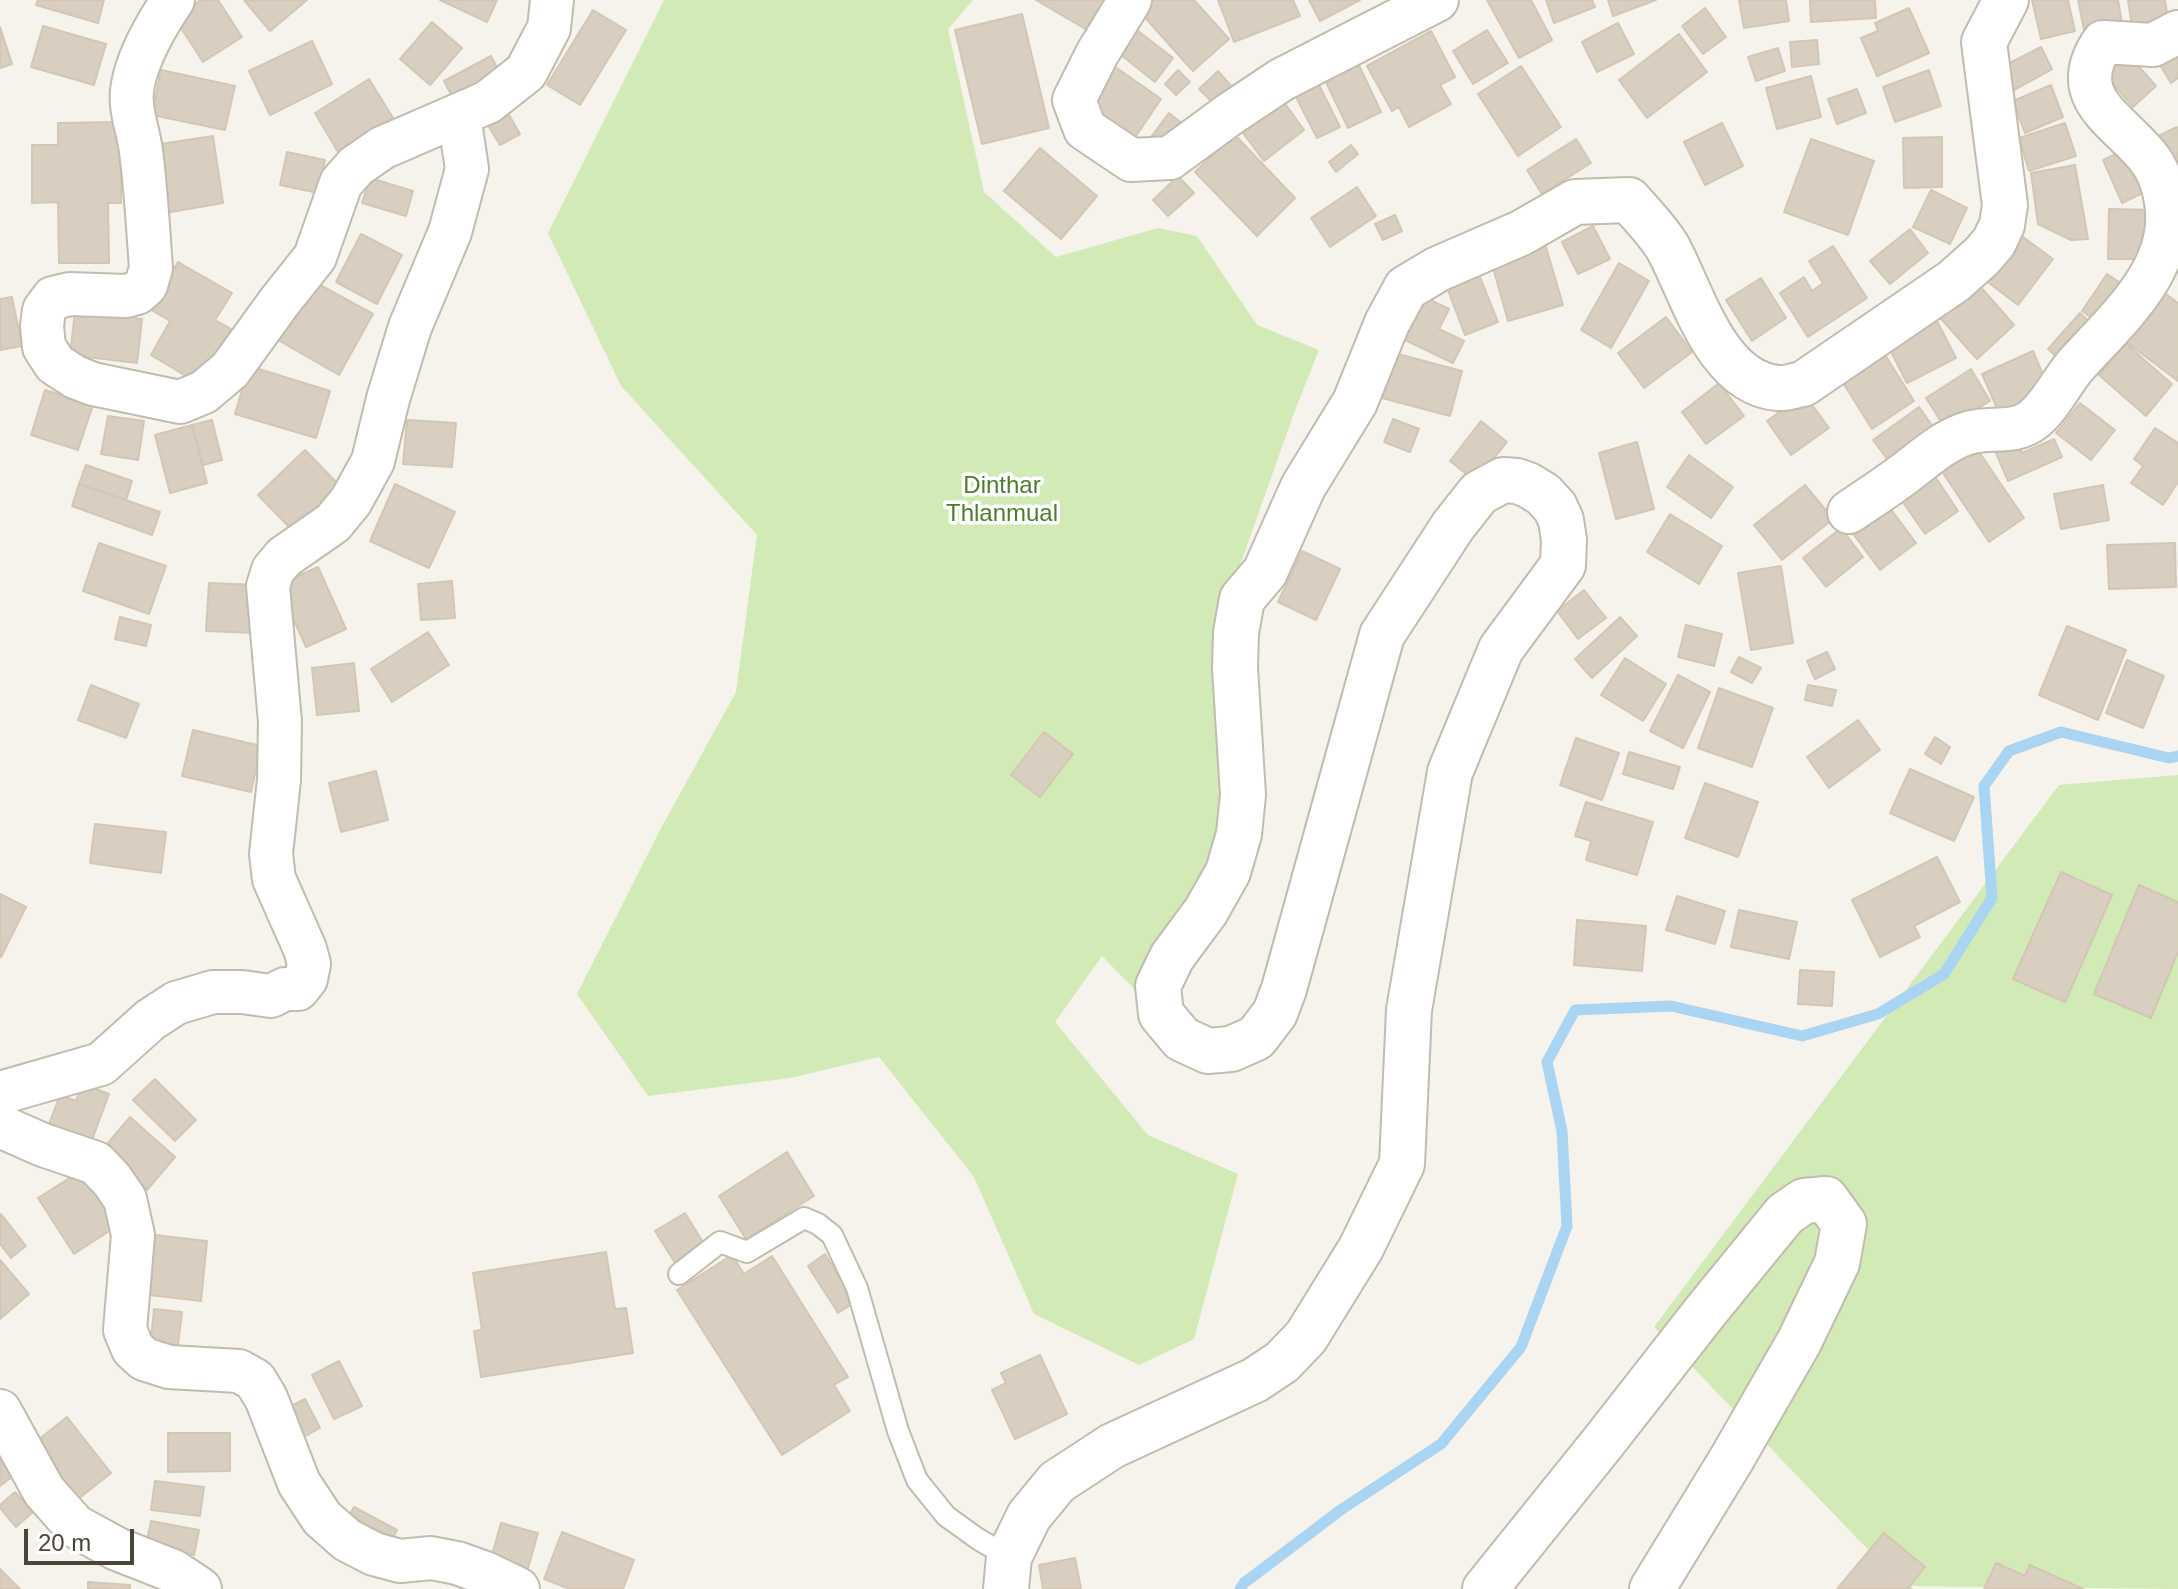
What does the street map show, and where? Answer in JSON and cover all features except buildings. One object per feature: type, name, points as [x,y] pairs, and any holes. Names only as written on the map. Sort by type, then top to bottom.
[{"type":"street","points":[[173,0],[148,42],[133,84],[131,102],[141,149],[151,268],[146,285],[137,293],[126,296],[70,294],[53,298],[44,310],[42,326],[44,347],[55,364],[75,377],[93,384],[180,402],[204,392],[230,370],[315,257],[341,183],[356,166],[382,148],[488,102],[526,72],[549,28],[552,0]]},
{"type":"street","points":[[1130,0],[1097,54],[1074,100],[1085,129],[1131,160],[1170,158],[1281,80],[1437,0]]},
{"type":"street","points":[[1008,1573],[1029,1516],[1057,1482],[1112,1446],[1255,1380],[1282,1362],[1306,1337],[1330,1302],[1361,1248],[1402,1164],[1409,1010],[1450,772],[1501,649],[1563,565],[1561,520],[1555,507],[1543,494],[1517,481],[1503,480],[1479,493],[1453,526],[1382,635],[1284,989],[1275,1013],[1256,1038],[1231,1049],[1208,1051],[1182,1039],[1161,1014],[1158,986],[1172,957],[1206,911],[1228,872],[1239,834],[1243,795],[1235,668],[1236,633],[1242,599],[1265,572],[1303,487],[1355,402],[1387,323],[1406,288],[1438,269],[1521,233],[1575,202],[1629,200],[1666,244],[1710,334],[1728,363],[1752,381],[1779,388],[1803,384],[1954,281],[1994,242],[2002,225],[2005,205],[1984,42],[2006,0]]},
{"type":"street","points":[[1849,512],[1940,447],[1966,433],[2014,430],[2026,426],[2038,416],[2066,377],[2137,295],[2161,255],[2167,205],[2163,186],[2149,158],[2102,111],[2091,83],[2090,66],[2103,42],[2153,45],[2178,32]]},
{"type":"street","points":[[0,1093],[101,1064],[150,1020],[176,1003],[213,992],[271,996],[285,989],[298,989],[306,979],[309,964],[305,949],[274,879],[271,854],[279,780],[280,722],[268,586],[273,570],[284,557],[333,523],[351,501],[373,461],[410,327],[450,232],[467,169],[459,116]]},
{"type":"street","points":[[0,1126],[96,1163],[125,1199],[133,1235],[125,1330],[133,1349],[144,1359],[169,1367],[239,1371],[255,1380],[266,1398],[299,1483],[322,1518],[347,1540],[374,1554],[400,1561],[431,1558],[457,1563],[518,1589]]},
{"type":"street","points":[[1485,1589],[1785,1214],[1804,1201],[1826,1199],[1844,1224],[1837,1263],[1799,1342],[1652,1589]]},
{"type":"street","points":[[0,1411],[44,1491],[75,1526],[117,1549],[173,1571],[200,1589]]},
{"type":"lane","points":[[679,1274],[720,1242],[747,1252],[804,1218],[832,1235],[857,1288],[898,1431],[917,1480],[946,1516],[978,1539],[1008,1573]]},
{"type":"green space","name":"Dinthar Thlanmual","points":[[664,0],[973,0],[948,29],[984,192],[1056,257],[1158,228],[1197,236],[1257,325],[1319,350],[1216,633],[1226,839],[1171,924],[1142,997],[1102,956],[1055,1022],[1148,1135],[1238,1174],[1194,1339],[1139,1365],[1034,1314],[974,1177],[879,1057],[790,1078],[648,1096],[577,994],[661,828],[736,692],[757,535],[621,386],[548,233]]},
{"type":"green space","points":[[2178,775],[2178,1589],[1903,1586],[1654,1327],[2059,785]]},
{"type":"waterway","points":[[1240,1589],[1342,1509],[1441,1444],[1521,1347],[1567,1226],[1562,1131],[1547,1062],[1575,1010],[1671,1006],[1802,1036],[1878,1014],[1944,974],[1992,898],[1984,786],[2009,751],[2061,732],[2169,758],[2178,756]]}]
